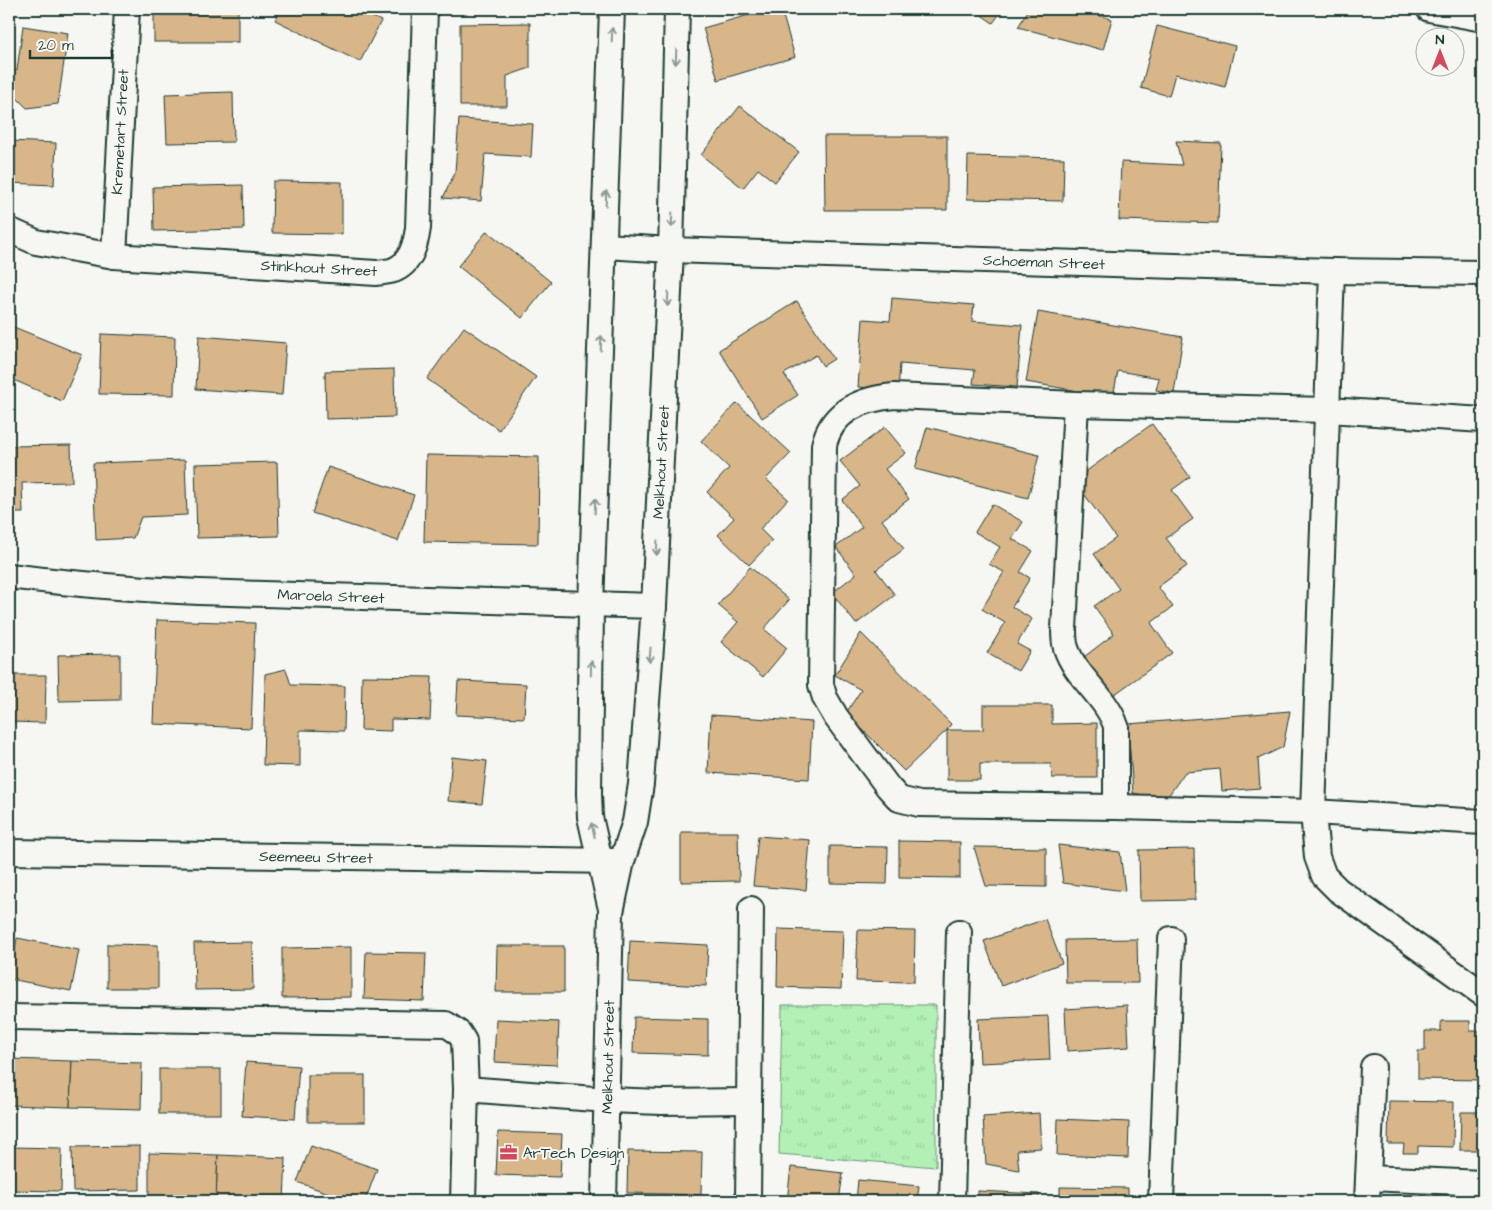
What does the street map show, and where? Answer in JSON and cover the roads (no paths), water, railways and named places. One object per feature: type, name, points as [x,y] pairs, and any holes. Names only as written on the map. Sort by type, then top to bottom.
[{"type":"street","name":"Kremetart Street","points":[[114,256],[126,9]]},
{"type":"street","name":"Stinkhout Street","points":[[9,230],[36,242],[114,256],[376,273],[396,269],[411,252],[416,242],[418,228],[425,9]]},
{"type":"street","name":"Melkhout Street","points":[[604,1201],[611,861],[590,817],[591,606],[612,9]]},
{"type":"street","name":"Melkhout Street","points":[[611,861],[635,822],[641,784],[654,606],[671,250],[677,9]]},
{"type":"street","points":[[1429,9],[1483,19]]},
{"type":"street","name":"Schoeman Street","points":[[605,246],[671,250],[1332,271],[1483,273]]},
{"type":"street","points":[[1332,271],[1313,812],[1317,856],[1324,876],[1338,890],[1483,994]]},
{"type":"street","points":[[1483,420],[1328,410],[1076,404],[894,396],[873,398],[841,414],[826,434],[824,445],[821,685],[825,698],[836,717],[888,787],[899,799],[919,804],[1313,812],[1483,822]]},
{"type":"street","points":[[1076,404],[1064,629],[1065,646],[1071,661],[1113,715],[1116,726],[1116,807]]},
{"type":"street","name":"Maroela Street","points":[[9,576],[154,590],[591,606],[654,606]]},
{"type":"street","name":"Seemeeu Street","points":[[9,852],[611,861]]},
{"type":"street","points":[[748,1201],[751,909]]},
{"type":"street","points":[[952,1201],[959,932]]},
{"type":"street","points":[[1161,1201],[1171,939]]},
{"type":"street","points":[[9,1017],[446,1024],[460,1033],[464,1042],[466,1089],[463,1201]]},
{"type":"street","points":[[1368,1201],[1373,1067]]},
{"type":"street","points":[[466,1089],[607,1100],[662,1102],[748,1101]]},
{"type":"street","points":[[1368,1178],[1483,1183]]},
{"type":"place","name":"ArTech Design","points":[[509,1153]]}]
